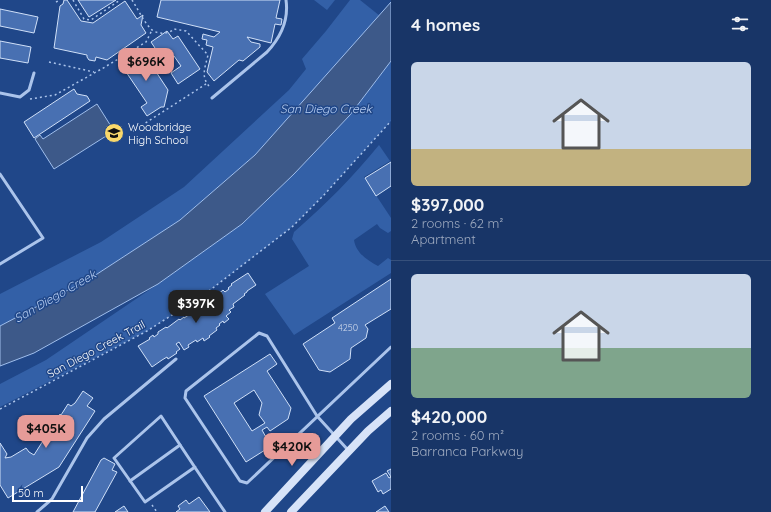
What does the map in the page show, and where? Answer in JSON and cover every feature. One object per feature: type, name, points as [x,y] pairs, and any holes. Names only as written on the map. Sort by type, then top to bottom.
[{"type":"main road","points":[[265,512],[334,436],[391,384]]},
{"type":"main road","points":[[291,512],[348,451],[391,411]]},
{"type":"lane","points":[[212,98],[276,43],[282,34],[284,26],[286,0]]},
{"type":"lane","points":[[0,93],[20,97],[29,90],[34,73]]},
{"type":"lane","points":[[0,174],[42,238],[0,264]]},
{"type":"lane","points":[[348,451],[317,416],[267,336],[259,333],[186,391],[185,398],[240,481],[247,483],[317,416],[391,347]]},
{"type":"lane","points":[[37,512],[52,499],[87,438],[104,419],[176,359]]},
{"type":"lane","points":[[195,468],[145,502],[114,458],[161,416],[225,512]]},
{"type":"lane","points":[[130,481],[180,445]]},
{"type":"path","points":[[56,2],[60,0]]},
{"type":"path","points":[[73,0],[84,18],[91,20],[120,0]]},
{"type":"path","points":[[132,0],[152,30],[158,33],[170,33],[174,29],[186,31],[208,55],[204,78],[206,84],[211,88]]},
{"type":"path","points":[[30,99],[55,95],[146,42],[152,30]]},
{"type":"path","points":[[49,62],[94,72]]},
{"type":"path","points":[[133,131],[206,84]]},
{"type":"path","name":"San Diego Creek Trail","points":[[0,409],[147,331],[205,294],[292,227],[324,196],[391,121]]},
{"type":"path","points":[[148,500],[156,512]]},
{"type":"shaded area","points":[[314,0],[335,0],[327,10]]},
{"type":"shaded area","points":[[350,0],[360,0],[380,16],[255,155],[180,220],[91,278],[0,326],[0,294],[101,242],[184,187],[289,90],[306,69],[302,59]]},
{"type":"shaded area","points":[[391,61],[391,121],[323,196],[292,227],[205,294],[147,331],[0,407],[0,384],[46,360],[161,282],[242,224],[294,174],[350,115]]},
{"type":"shaded area","points":[[379,145],[390,161],[364,177],[391,218],[391,231],[388,233],[377,224],[354,240],[357,249],[366,259],[378,266],[388,258],[391,260],[391,273],[294,335],[265,294],[309,266],[292,239],[294,232],[317,212]]},
{"type":"water","name":"San Diego Creek","points":[[391,2],[391,61],[350,115],[294,174],[242,224],[158,284],[34,353],[0,366],[0,326],[91,278],[180,220],[255,155]]},
{"type":"water","points":[[97,104],[114,131],[54,169],[35,139],[40,135],[43,139]]},
{"type":"building","points":[[64,0],[67,0],[81,21],[93,23],[125,1],[137,19],[143,15],[141,25],[146,33],[107,60],[96,57],[95,61],[89,60],[87,55],[54,48],[60,6],[63,4]]},
{"type":"building","points":[[78,0],[116,0],[89,17]]},
{"type":"building","points":[[161,0],[280,0],[276,18],[282,19],[281,25],[275,24],[271,43],[247,37],[251,42],[260,44],[260,47],[243,61],[239,60],[214,81],[207,72],[213,47],[206,45],[207,40],[202,39],[203,34],[214,37],[220,32],[157,17]]},
{"type":"building","points":[[0,9],[38,17],[34,33],[0,26]]},
{"type":"building","points":[[167,31],[173,39],[178,36],[200,69],[178,84],[171,73],[181,66],[174,56],[165,63],[151,42]]},
{"type":"building","points":[[0,41],[31,47],[28,63],[0,58]]},
{"type":"building","points":[[141,49],[168,90],[164,107],[161,107],[147,116],[141,107],[147,103],[120,63]]},
{"type":"building","points":[[74,89],[77,94],[87,96],[90,101],[34,138],[24,122]]},
{"type":"building","points":[[391,162],[391,186],[376,196],[365,178]]},
{"type":"building","points":[[248,273],[256,285],[233,304],[234,307],[229,310],[231,312],[226,316],[229,319],[224,323],[223,321],[219,324],[220,325],[216,328],[217,330],[204,341],[203,338],[197,342],[196,340],[188,345],[189,347],[184,350],[179,342],[176,344],[180,349],[176,352],[177,353],[168,359],[167,357],[152,367],[138,346],[150,339],[149,338],[153,335],[154,337],[158,334],[158,332],[166,327],[167,328],[179,319],[180,320],[192,313],[191,312],[194,309],[196,312],[206,300],[208,303],[223,290],[225,292],[229,289],[228,288],[232,285],[231,284]]},
{"type":"building","points":[[391,279],[391,309],[365,325],[368,329],[366,338],[351,348],[350,359],[330,372],[319,370],[303,344],[335,323],[332,318]]},
{"type":"building","points":[[270,354],[277,364],[267,371],[291,408],[288,419],[270,431],[267,427],[262,430],[267,439],[265,450],[246,462],[204,396]],"holes":[[[254,390],[262,403],[259,415],[265,423],[252,431],[234,403]]]},
{"type":"building","points":[[83,391],[93,398],[87,406],[95,411],[59,467],[8,498],[0,485],[0,443],[7,454],[5,458],[11,457],[26,448],[34,455],[60,414],[61,415],[68,404],[71,406],[75,403]]},
{"type":"building","points":[[104,458],[115,464],[112,470],[117,472],[95,512],[73,512],[101,460]]},
{"type":"building","points":[[391,469],[391,477],[387,471]]},
{"type":"building","points":[[386,473],[389,478],[391,477],[391,489],[383,494],[381,490],[378,492],[372,481]]},
{"type":"building","points":[[199,497],[210,512],[176,512],[180,509],[178,506],[186,500],[189,504]]},
{"type":"building","points":[[124,506],[128,512],[115,512]]},
{"type":"building","points":[[385,506],[389,512],[376,512]]},
{"type":"place","name":"Woodbridge High School","points":[[114,133]]}]
